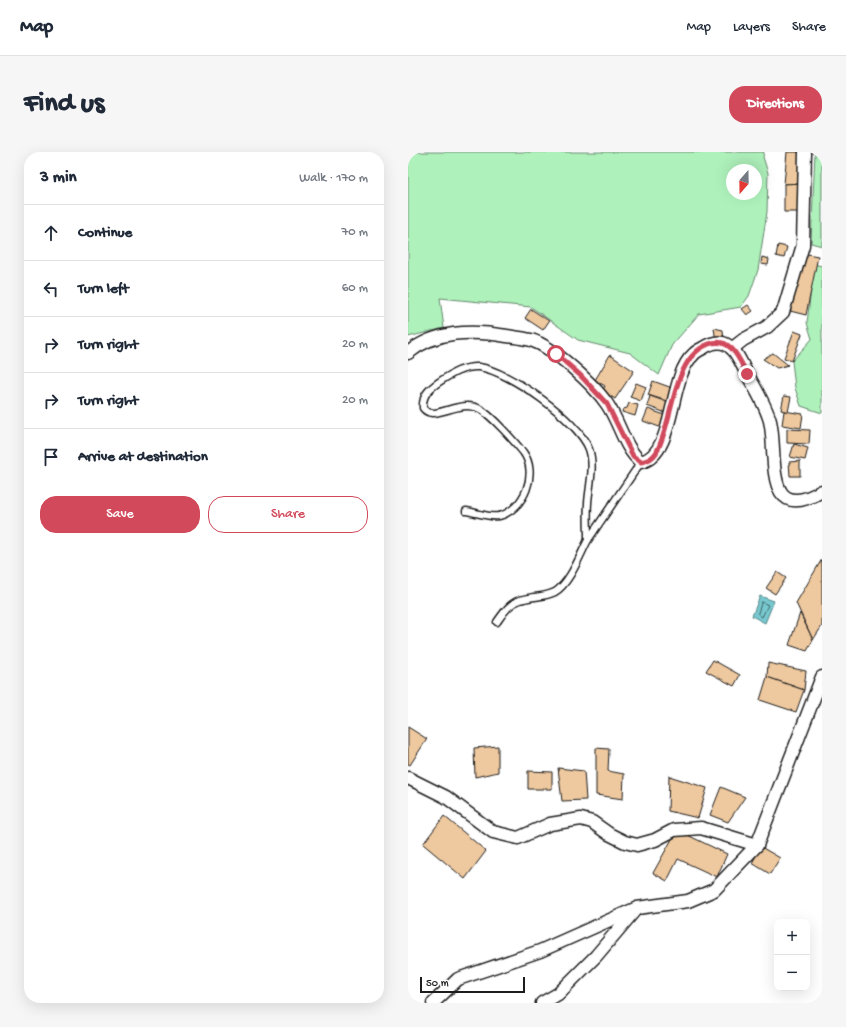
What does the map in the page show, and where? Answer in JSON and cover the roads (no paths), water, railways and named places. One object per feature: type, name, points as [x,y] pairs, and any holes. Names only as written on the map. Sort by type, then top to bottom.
[{"type":"street","points":[[733,348],[737,344],[767,327],[783,312],[803,245],[805,152]]},
{"type":"street","points":[[408,353],[423,342],[460,332],[490,333],[531,340],[556,354],[580,375],[607,404],[633,456],[641,462],[648,460],[655,455],[662,439],[683,370],[692,355],[715,342],[723,343],[733,348],[762,400],[770,422],[774,475],[778,489],[783,496],[796,500],[814,496],[822,491]]},
{"type":"street","points":[[433,1003],[458,979],[540,951],[637,908],[688,902],[714,890],[757,845],[822,677]]},
{"type":"street","points":[[408,778],[446,797],[493,832],[518,838],[550,824],[581,819],[592,822],[609,834],[625,842],[637,845],[655,840],[674,830],[701,828],[757,845]]},
{"type":"street","points":[[542,1003],[558,994],[606,945],[637,908]]},
{"type":"lane","points":[[466,510],[497,517],[512,511],[523,498],[531,472],[524,454],[511,438],[480,409],[462,405],[436,414],[429,414],[423,408],[422,400],[425,394],[434,386],[464,368],[479,367],[494,372],[528,389],[573,426],[589,449],[592,482],[588,503],[588,540]]},
{"type":"lane","points":[[497,622],[507,607],[523,599],[541,597],[555,592],[570,575],[588,540],[641,462]]},
{"type":"water","points":[[760,596],[774,601],[765,623],[752,616]]}]
